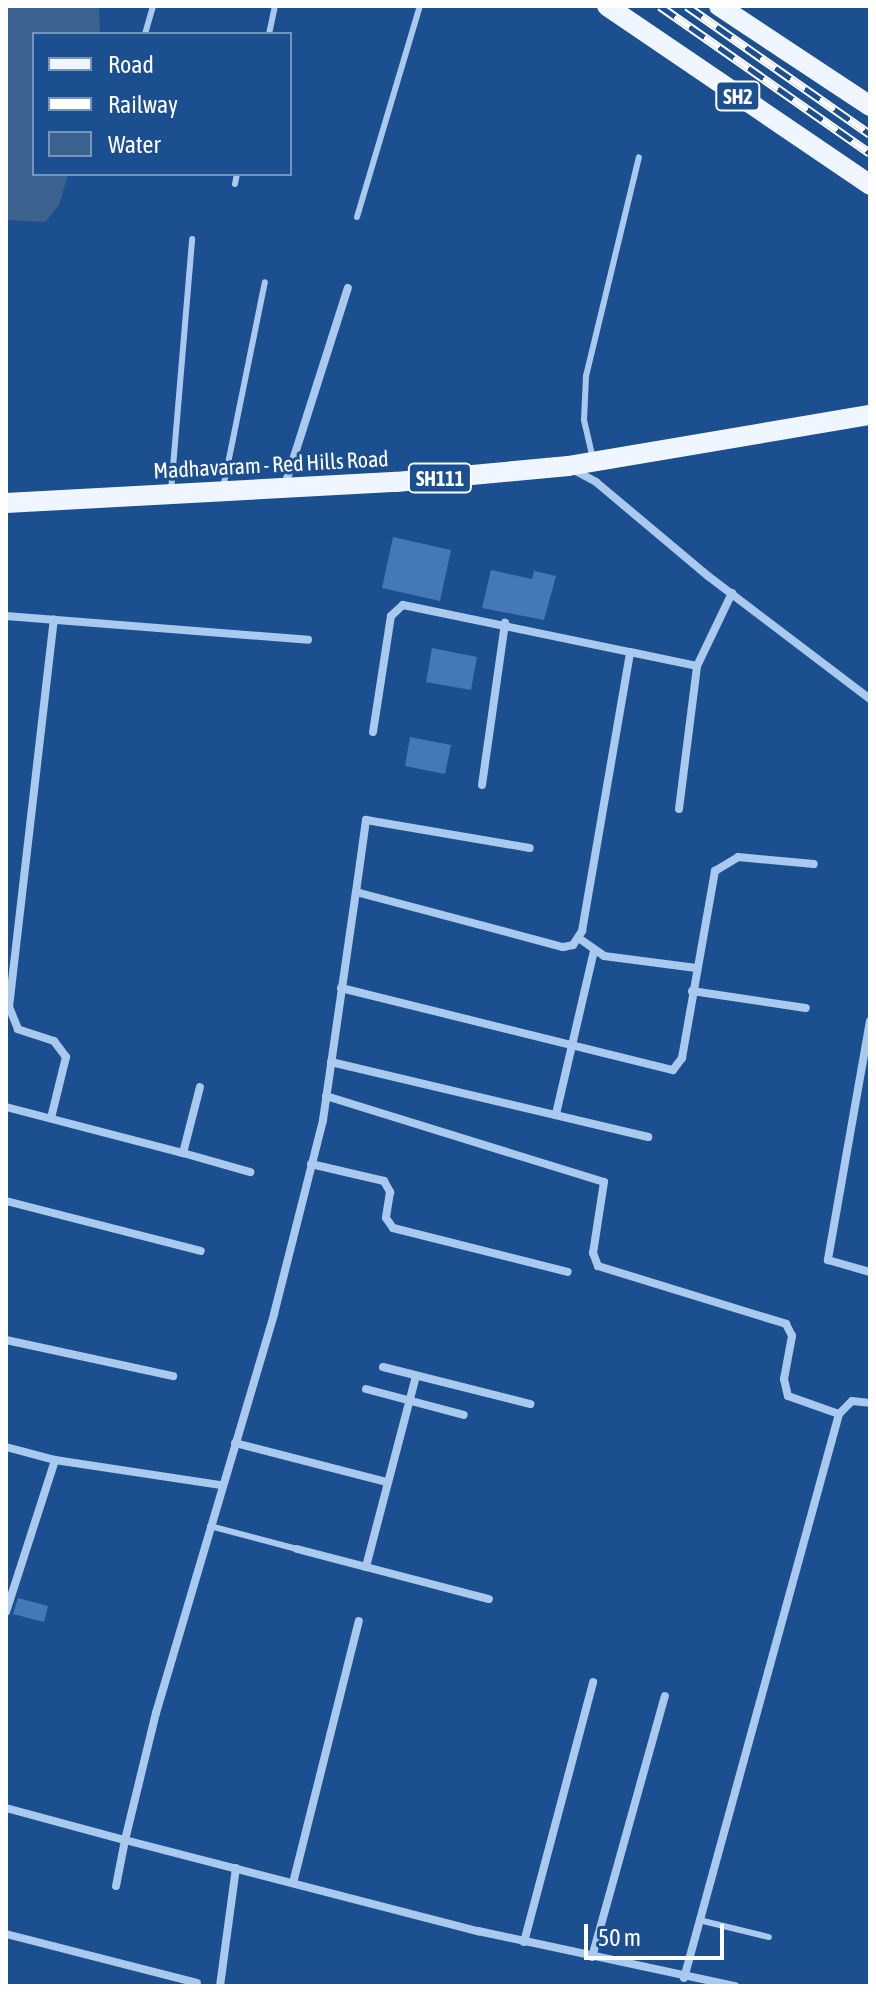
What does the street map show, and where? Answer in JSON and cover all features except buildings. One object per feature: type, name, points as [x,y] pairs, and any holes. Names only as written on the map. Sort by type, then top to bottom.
[{"type":"main road","name":"SH2","points":[[607,6],[870,185]]},
{"type":"main road","points":[[719,6],[870,106]]},
{"type":"main road","name":"Madhavaram - Red Hills Road","points":[[6,503],[284,488],[568,466],[870,415]]},
{"type":"street","points":[[284,488],[348,288]]},
{"type":"street","points":[[568,466],[596,482],[732,593],[870,699]]},
{"type":"street","points":[[679,809],[697,666],[732,593]]},
{"type":"street","points":[[373,732],[395,608],[416,606],[505,623],[697,666]]},
{"type":"street","points":[[6,616],[308,640]]},
{"type":"street","points":[[51,1118],[66,1057],[54,1041],[18,1029],[9,1007],[54,620]]},
{"type":"street","points":[[482,785],[505,623]]},
{"type":"street","points":[[580,939],[630,652]]},
{"type":"street","points":[[116,1886],[125,1840],[311,1164],[326,1096],[366,820],[530,848]]},
{"type":"street","points":[[341,988],[673,1070],[682,1058],[715,871],[747,857],[814,864]]},
{"type":"street","points":[[356,892],[563,947],[580,939]]},
{"type":"street","points":[[580,939],[594,951],[696,968]]},
{"type":"street","points":[[556,1114],[594,951]]},
{"type":"street","points":[[692,991],[806,1008]]},
{"type":"street","points":[[870,1021],[828,1260],[870,1272]]},
{"type":"street","points":[[331,1062],[648,1137]]},
{"type":"street","points":[[183,1153],[200,1087]]},
{"type":"street","points":[[326,1096],[604,1182],[593,1253],[598,1266],[786,1324],[792,1336],[784,1379],[788,1396],[793,1402],[839,1414]]},
{"type":"street","points":[[6,1107],[250,1172]]},
{"type":"street","points":[[311,1164],[384,1181],[390,1192],[386,1218],[393,1228],[568,1272]]},
{"type":"street","points":[[6,1201],[201,1251]]},
{"type":"street","points":[[6,1340],[173,1376]]},
{"type":"street","points":[[383,1367],[530,1404]]},
{"type":"street","points":[[366,1567],[416,1376]]},
{"type":"street","points":[[366,1389],[464,1415]]},
{"type":"street","points":[[684,1978],[839,1414],[852,1401],[870,1403]]},
{"type":"street","points":[[235,1443],[387,1482]]},
{"type":"street","points":[[6,1447],[55,1460],[221,1485]]},
{"type":"street","points":[[6,1612],[55,1460]]},
{"type":"street","points":[[297,1549],[489,1599]]},
{"type":"street","points":[[293,1883],[359,1621]]},
{"type":"street","points":[[524,1942],[593,1682]]},
{"type":"street","points":[[592,1957],[665,1696]]},
{"type":"street","points":[[6,1808],[524,1942],[684,1978],[735,1986]]},
{"type":"street","points":[[220,1986],[236,1868]]},
{"type":"street","points":[[6,1934],[197,1983]]},
{"type":"lane","points":[[146,32],[153,6]]},
{"type":"lane","points":[[269,32],[275,6]]},
{"type":"lane","points":[[357,217],[420,6]]},
{"type":"lane","points":[[594,462],[584,420],[586,376],[639,157]]},
{"type":"lane","points":[[235,184],[237,176]]},
{"type":"lane","points":[[171,494],[192,239]]},
{"type":"lane","points":[[222,492],[265,282]]},
{"type":"lane","points":[[210,1526],[297,1549]]},
{"type":"lane","points":[[699,1920],[769,1937]]},
{"type":"water","points":[[6,6],[99,6],[100,32],[32,32],[32,176],[67,176],[59,205],[45,222],[6,220]]},
{"type":"railway","points":[[660,6],[870,153]]},
{"type":"railway","points":[[687,6],[870,134]]}]
